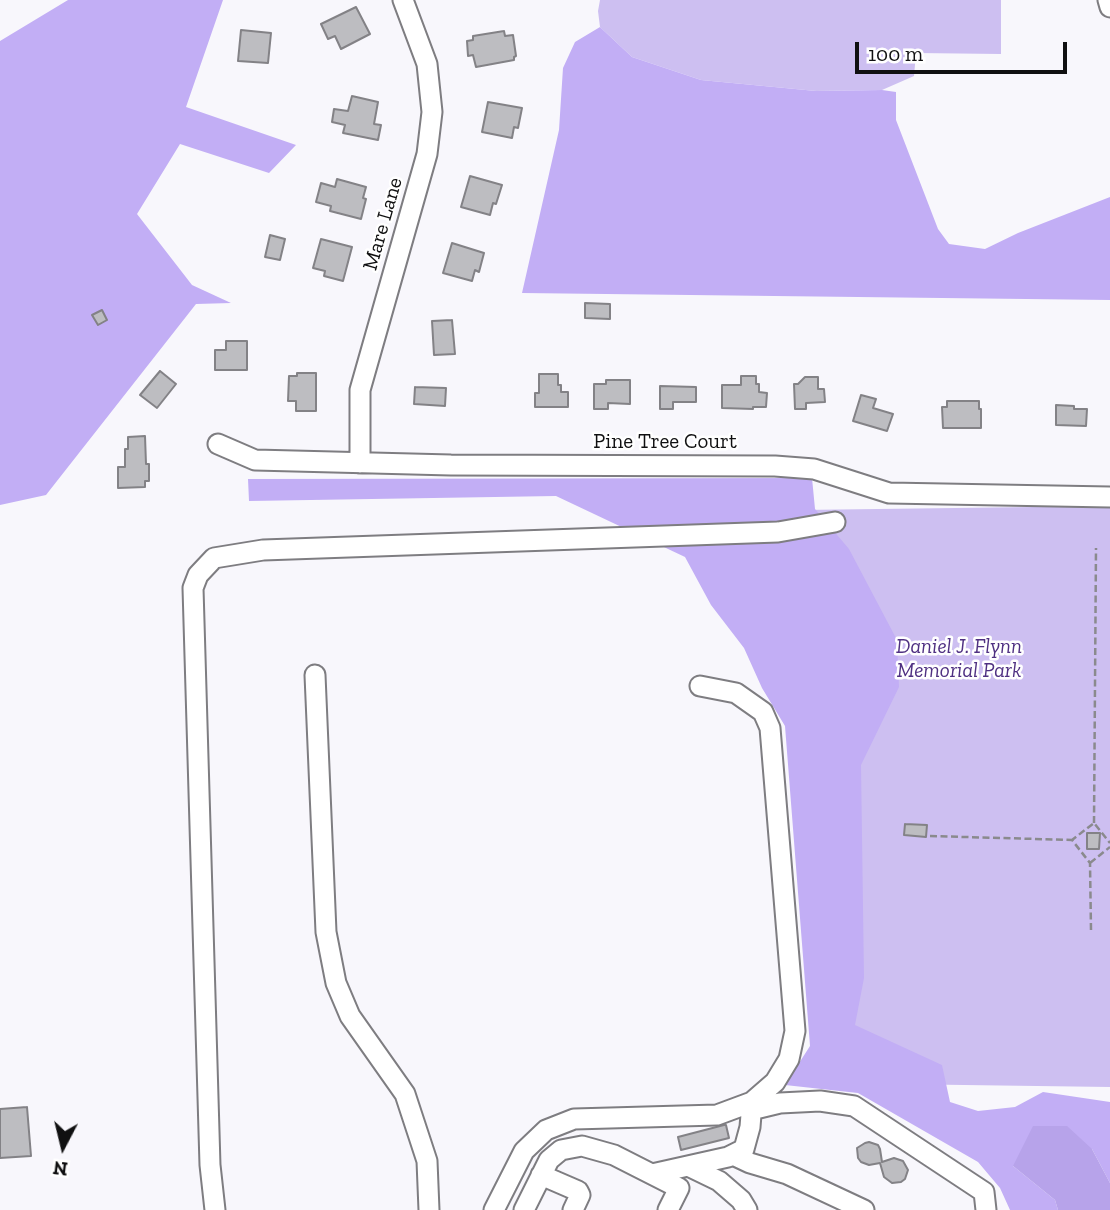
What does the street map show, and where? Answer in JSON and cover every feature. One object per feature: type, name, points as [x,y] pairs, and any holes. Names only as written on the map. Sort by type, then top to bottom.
[{"type":"street","name":"Mare Lane","points":[[360,463],[360,390],[427,154],[432,112],[427,64],[403,0]]},
{"type":"street","points":[[1108,0],[1110,7]]},
{"type":"street","name":"Pine Tree Court","points":[[218,444],[255,460],[775,466],[814,469],[889,493],[1110,497]]},
{"type":"street","points":[[215,1210],[210,1152],[193,601],[193,588],[198,575],[214,558],[263,551],[778,532],[835,522]]},
{"type":"street","points":[[315,675],[326,932],[336,983],[351,1016],[405,1094],[427,1161],[429,1210]]},
{"type":"street","points":[[652,1174],[733,1155],[744,1149],[752,1106],[775,1082],[789,1059],[795,1031],[770,728],[763,712],[736,693],[701,686]]},
{"type":"street","points":[[494,1210],[524,1151],[546,1130],[574,1119],[717,1115],[752,1106],[820,1101],[854,1106],[984,1192],[986,1210]]},
{"type":"street","points":[[524,1210],[549,1160],[561,1150],[582,1146],[614,1155],[679,1188],[668,1210]]},
{"type":"street","points":[[733,1155],[786,1174],[864,1210]]},
{"type":"street","points":[[688,1166],[719,1181],[741,1200],[747,1210]]},
{"type":"street","points":[[541,1175],[578,1191],[580,1195],[573,1210]]},
{"type":"path","points":[[1090,863],[1110,845],[1094,823],[1096,548]]},
{"type":"path","points":[[930,836],[1072,840],[1094,823]]},
{"type":"path","points":[[1072,840],[1090,863],[1091,930]]},
{"type":"green space","points":[[600,0],[1001,0],[1001,54],[916,53],[914,76],[882,90],[816,91],[701,80],[632,57],[600,27]]},
{"type":"green space","name":"Daniel J. Flynn Memorial Park","points":[[1110,506],[1110,1087],[891,1084],[828,1058],[800,510]]},
{"type":"shaded area","points":[[68,0],[223,0],[186,107],[296,145],[269,173],[180,144],[137,214],[192,285],[231,303],[196,304],[46,495],[0,505],[0,41]]},
{"type":"shaded area","points":[[600,27],[632,57],[701,80],[816,91],[896,92],[896,120],[938,229],[949,244],[985,249],[1110,197],[1110,300],[522,293],[559,130],[563,68],[575,42]]},
{"type":"shaded area","points":[[812,478],[815,509],[849,549],[897,640],[899,687],[861,765],[864,978],[855,1025],[942,1065],[950,1102],[978,1111],[1015,1107],[1043,1092],[1110,1102],[1110,1183],[1092,1149],[1013,1166],[1055,1200],[1058,1210],[1010,1210],[1000,1188],[978,1162],[858,1093],[785,1085],[810,1046],[785,726],[762,688],[744,648],[711,605],[685,557],[556,496],[249,501],[248,479]]},
{"type":"shaded area","points":[[1033,1126],[1067,1126],[1092,1149],[1110,1183],[1110,1210],[1058,1210],[1055,1200],[1013,1166]]},
{"type":"building","points":[[356,7],[370,34],[341,49],[335,36],[328,39],[321,24]]},
{"type":"building","points":[[241,30],[271,33],[268,63],[238,61]]},
{"type":"building","points":[[504,31],[505,36],[513,35],[516,56],[514,60],[476,67],[473,55],[468,56],[467,41],[473,40],[473,36]]},
{"type":"building","points":[[352,96],[378,102],[374,124],[381,125],[378,140],[343,133],[345,125],[332,122],[334,109],[348,111]]},
{"type":"building","points":[[488,102],[522,108],[518,128],[514,127],[512,138],[482,132]]},
{"type":"building","points":[[470,176],[502,185],[490,215],[461,207]]},
{"type":"building","points":[[337,179],[366,187],[361,219],[330,211],[331,206],[316,202],[321,183],[335,187]]},
{"type":"building","points":[[270,235],[285,239],[280,260],[265,257]]},
{"type":"building","points":[[321,239],[352,247],[343,281],[324,276],[325,271],[313,268]]},
{"type":"building","points":[[452,243],[484,253],[479,272],[475,270],[472,281],[443,273]]},
{"type":"building","points":[[585,303],[610,304],[610,319],[585,318]]},
{"type":"building","points":[[102,310],[107,320],[98,325],[92,315]]},
{"type":"building","points":[[452,320],[455,354],[434,355],[432,321]]},
{"type":"building","points":[[226,341],[247,341],[247,370],[215,370],[215,350],[226,350]]},
{"type":"building","points":[[160,371],[176,384],[157,408],[140,395]]},
{"type":"building","points":[[297,373],[316,373],[316,411],[296,411],[296,401],[288,401],[289,376],[297,376]]},
{"type":"building","points":[[539,374],[558,374],[561,392],[568,392],[568,407],[535,407],[535,393],[539,393]]},
{"type":"building","points":[[741,376],[756,376],[759,392],[767,393],[766,407],[722,408],[722,385],[741,385]]},
{"type":"building","points":[[805,377],[818,377],[818,389],[824,389],[825,402],[806,403],[806,409],[795,409],[794,384],[798,384]]},
{"type":"building","points":[[606,380],[630,380],[630,404],[608,403],[608,409],[594,409],[594,384],[606,384]]},
{"type":"building","points":[[660,386],[696,387],[696,402],[673,402],[673,409],[660,409]]},
{"type":"building","points":[[415,387],[446,388],[445,406],[414,404]]},
{"type":"building","points":[[861,395],[876,399],[873,408],[893,414],[887,431],[853,421]]},
{"type":"building","points":[[947,401],[979,401],[981,428],[943,428],[942,407],[947,407]]},
{"type":"building","points":[[1056,405],[1087,409],[1086,426],[1056,425]]},
{"type":"building","points":[[145,436],[149,481],[145,481],[145,487],[118,488],[118,467],[125,467],[128,437]]},
{"type":"building","points":[[905,824],[927,825],[926,837],[904,835]]},
{"type":"building","points":[[1087,833],[1100,833],[1099,849],[1087,849]]},
{"type":"building","points":[[27,1107],[31,1156],[0,1158],[0,1109]]},
{"type":"building","points":[[726,1125],[729,1138],[681,1150],[678,1137]]},
{"type":"building","points":[[869,1142],[878,1145],[882,1162],[894,1158],[903,1161],[908,1170],[905,1179],[892,1183],[884,1177],[880,1163],[869,1165],[861,1162],[857,1148]]}]
